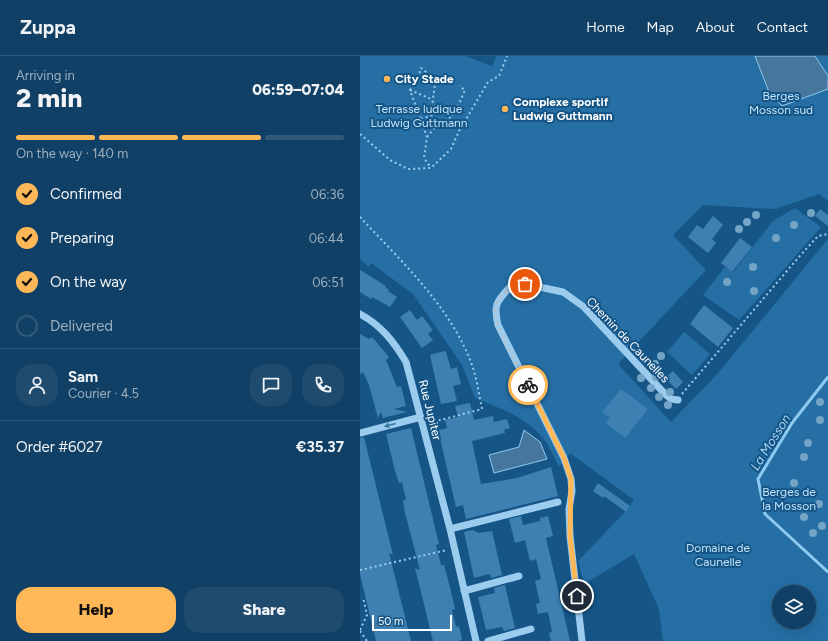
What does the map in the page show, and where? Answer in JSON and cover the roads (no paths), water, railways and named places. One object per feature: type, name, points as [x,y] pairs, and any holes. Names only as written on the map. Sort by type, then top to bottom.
[{"type":"street","name":"Chemin de Caunelles","points":[[582,641],[570,536],[571,479],[564,458],[498,325],[495,311],[498,300],[511,286],[525,284],[563,292],[584,307],[665,394],[671,399],[678,400]]},
{"type":"street","name":"Rue Jupiter","points":[[360,314],[381,328],[395,344],[406,362],[450,530],[476,641]]},
{"type":"street","points":[[360,433],[421,417]]},
{"type":"street","points":[[450,530],[558,502]]},
{"type":"street","points":[[464,591],[519,576]]},
{"type":"street","points":[[488,641],[531,629]]},
{"type":"waterway","name":"La Mosson","points":[[828,377],[792,423],[758,479],[765,514],[828,572]]},
{"type":"place","name":"City Stade","points":[[387,79]]},
{"type":"place","name":"Complexe sportif Ludwig Guttmann","points":[[505,109]]},
{"type":"park label","name":"Berges Mosson sud","points":[[781,103]]},
{"type":"park label","name":"Terrasse ludique Ludwig Guttmann","points":[[419,116]]},
{"type":"park label","name":"Berges de la Mosson","points":[[789,499]]},
{"type":"park label","name":"Domaine de Caunelle","points":[[718,555]]}]
